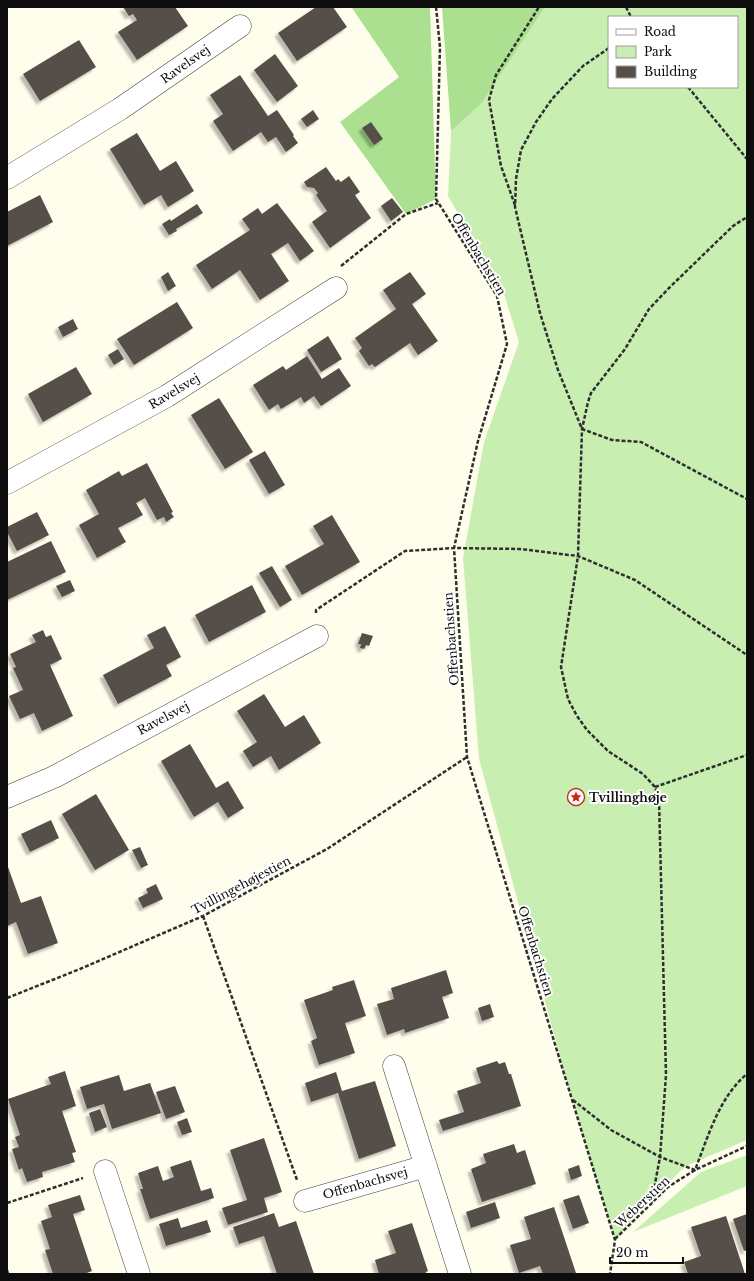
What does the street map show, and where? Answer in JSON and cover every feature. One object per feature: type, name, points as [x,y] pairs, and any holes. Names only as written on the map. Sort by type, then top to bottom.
[{"type":"street","name":"Ravelsvej","points":[[7,178],[120,110],[240,26]]},
{"type":"street","name":"Ravelsvej","points":[[7,483],[167,396],[336,288]]},
{"type":"street","name":"Ravelsvej","points":[[7,797],[54,777],[317,636]]},
{"type":"street","points":[[394,1066],[460,1274]]},
{"type":"street","name":"Offenbachsvej","points":[[305,1201],[426,1166]]},
{"type":"street","points":[[105,1171],[139,1274]]},
{"type":"path","name":"Offenbachstien","points":[[436,7],[440,47],[436,199],[497,296],[507,344],[478,441],[454,548],[468,757],[615,1240],[610,1274]]},
{"type":"path","points":[[539,7],[496,75],[489,100],[501,166],[515,207],[540,313],[558,370],[582,429],[612,440],[642,442],[747,499]]},
{"type":"path","points":[[626,7],[630,16]]},
{"type":"path","points":[[515,207],[516,179],[521,150],[536,122],[552,99],[583,66],[608,49]]},
{"type":"path","points":[[689,88],[747,159]]},
{"type":"path","points":[[336,288],[339,267],[406,214],[438,203]]},
{"type":"path","points":[[651,1205],[660,1157],[666,1075],[660,811],[659,800],[655,787],[643,774],[608,751],[587,730],[577,716],[568,699],[561,667],[578,556],[582,429],[588,402],[592,393],[625,349],[650,309],[669,288],[733,226],[747,218]]},
{"type":"path","points":[[317,636],[316,610],[405,551],[454,548],[520,549],[578,556],[635,580],[747,655]]},
{"type":"path","points":[[655,787],[747,755]]},
{"type":"path","name":"Tvillingehøjestien","points":[[7,998],[80,969],[203,916],[327,849],[468,757]]},
{"type":"path","points":[[203,916],[305,1201]]},
{"type":"path","points":[[572,1100],[611,1130],[660,1157],[695,1170],[721,1105],[741,1079],[747,1074]]},
{"type":"path","name":"Weberstien","points":[[615,1240],[668,1187],[695,1170],[747,1146]]},
{"type":"path","points":[[7,1203],[105,1171]]},
{"type":"path","points":[[7,1270],[8,1274]]},
{"type":"green space","points":[[430,7],[436,199],[406,214],[340,122],[399,77],[352,8]]},
{"type":"green space","points":[[442,7],[545,7],[482,103],[451,131]]},
{"type":"green space","points":[[545,7],[747,7],[747,1140],[686,1166],[656,1194],[615,1240],[572,1100],[479,759],[463,558],[484,442],[519,342],[503,291],[448,196],[451,131],[482,103]]},
{"type":"green space","points":[[747,1155],[747,1186],[633,1232],[701,1172]]},
{"type":"building","points":[[123,7],[175,7],[188,26],[137,60],[118,32],[137,20],[133,14],[129,16]]},
{"type":"building","points":[[316,7],[333,7],[347,27],[297,61],[278,33]]},
{"type":"building","points":[[79,40],[96,67],[40,101],[23,74]]},
{"type":"building","points":[[275,54],[298,86],[277,102],[254,70]]},
{"type":"building","points":[[240,75],[268,116],[277,110],[294,135],[293,136],[298,143],[286,152],[276,137],[268,142],[261,132],[233,151],[213,121],[223,114],[210,95]]},
{"type":"building","points":[[313,110],[319,119],[307,127],[301,119]]},
{"type":"building","points":[[371,122],[383,139],[374,145],[362,128]]},
{"type":"building","points":[[137,133],[160,171],[176,161],[194,191],[168,207],[161,195],[144,205],[110,149]]},
{"type":"building","points":[[326,167],[336,181],[338,179],[341,182],[349,176],[360,192],[355,195],[371,218],[330,248],[312,222],[327,211],[316,195],[318,193],[314,188],[307,187],[304,182]]},
{"type":"building","points":[[40,195],[53,222],[7,246],[7,212]]},
{"type":"building","points":[[392,198],[403,212],[391,221],[381,206]]},
{"type":"building","points":[[277,203],[314,251],[300,261],[288,243],[271,254],[289,281],[260,300],[240,270],[212,289],[196,265],[250,230],[242,219],[258,208],[262,214]]},
{"type":"building","points":[[197,204],[203,213],[176,229],[177,231],[169,235],[162,224],[170,219],[171,221]]},
{"type":"building","points":[[168,272],[176,286],[168,291],[161,277]]},
{"type":"building","points":[[410,272],[426,294],[412,304],[438,341],[418,355],[410,343],[375,367],[372,364],[369,366],[359,351],[362,348],[355,338],[396,309],[383,290]]},
{"type":"building","points":[[177,302],[193,328],[134,365],[117,339]]},
{"type":"building","points":[[73,319],[78,329],[63,337],[58,327]]},
{"type":"building","points":[[328,336],[342,359],[321,372],[307,350]]},
{"type":"building","points":[[118,349],[124,359],[114,365],[108,355]]},
{"type":"building","points":[[307,356],[322,379],[339,368],[351,386],[321,406],[314,396],[304,403],[301,397],[281,409],[278,404],[269,410],[253,385],[283,366],[286,370]]},
{"type":"building","points":[[76,367],[92,394],[43,422],[28,394]]},
{"type":"building","points":[[219,398],[253,452],[225,469],[191,415]]},
{"type":"building","points":[[265,451],[285,485],[269,494],[249,460]]},
{"type":"building","points":[[147,463],[173,512],[171,513],[174,517],[166,522],[164,517],[157,520],[145,498],[136,503],[143,515],[118,528],[126,542],[97,558],[79,525],[99,514],[86,490],[119,471],[122,476]]},
{"type":"building","points":[[37,512],[49,535],[17,551],[7,532],[7,527]]},
{"type":"building","points":[[332,515],[360,562],[302,595],[285,566],[324,544],[313,526]]},
{"type":"building","points":[[51,541],[66,572],[7,600],[7,562]]},
{"type":"building","points":[[272,566],[292,600],[280,607],[259,573]]},
{"type":"building","points":[[70,580],[75,591],[62,597],[56,586]]},
{"type":"building","points":[[252,585],[266,612],[209,642],[195,615]]},
{"type":"building","points":[[165,626],[181,657],[166,665],[172,676],[118,704],[103,675],[154,648],[147,635]]},
{"type":"building","points":[[43,630],[46,637],[51,635],[62,659],[50,665],[73,716],[42,731],[34,713],[20,719],[9,696],[23,690],[13,668],[16,667],[10,654],[36,642],[32,635]]},
{"type":"building","points":[[362,633],[373,636],[369,646],[366,645],[364,649],[360,648],[361,644],[358,644]]},
{"type":"building","points":[[264,694],[285,727],[304,715],[321,743],[279,770],[271,756],[253,767],[243,751],[257,742],[237,711]]},
{"type":"building","points":[[190,744],[216,788],[228,781],[244,808],[228,818],[218,802],[194,817],[161,761]]},
{"type":"building","points":[[96,794],[129,850],[95,870],[62,814]]},
{"type":"building","points":[[51,820],[59,838],[30,852],[21,834]]},
{"type":"building","points":[[140,847],[148,865],[141,868],[132,850]]},
{"type":"building","points":[[8,867],[21,903],[41,896],[58,943],[28,954],[16,922],[7,926]]},
{"type":"building","points":[[156,884],[163,899],[143,908],[138,898],[148,893],[146,889]]},
{"type":"building","points":[[446,970],[453,993],[442,997],[449,1018],[405,1033],[404,1029],[387,1035],[377,1004],[394,999],[391,988]]},
{"type":"building","points":[[354,980],[366,1016],[345,1023],[355,1053],[319,1065],[311,1041],[317,1038],[304,1000],[333,990],[332,987]]},
{"type":"building","points":[[490,1004],[494,1017],[482,1021],[478,1008]]},
{"type":"building","points":[[497,1061],[499,1064],[505,1062],[509,1074],[511,1074],[521,1106],[443,1131],[439,1120],[464,1112],[457,1091],[481,1083],[476,1068]]},
{"type":"building","points":[[65,1071],[76,1106],[62,1111],[76,1152],[72,1153],[75,1162],[42,1172],[43,1177],[27,1182],[22,1168],[19,1170],[12,1149],[19,1147],[15,1137],[20,1135],[8,1099],[51,1084],[48,1077]]},
{"type":"building","points":[[336,1072],[342,1091],[375,1081],[396,1146],[359,1159],[338,1093],[311,1102],[305,1083]]},
{"type":"building","points":[[119,1075],[124,1091],[150,1083],[161,1113],[112,1129],[104,1104],[87,1109],[80,1087]]},
{"type":"building","points":[[175,1086],[185,1112],[166,1119],[156,1092]]},
{"type":"building","points":[[100,1109],[107,1127],[95,1132],[89,1113]]},
{"type":"building","points":[[187,1118],[192,1132],[182,1135],[177,1122]]},
{"type":"building","points":[[264,1138],[282,1192],[264,1198],[268,1212],[228,1225],[222,1208],[247,1200],[230,1150]]},
{"type":"building","points":[[514,1144],[517,1153],[525,1150],[536,1184],[482,1202],[471,1169],[486,1163],[483,1154]]},
{"type":"building","points":[[191,1160],[201,1191],[211,1188],[214,1198],[150,1219],[140,1189],[143,1189],[138,1173],[158,1166],[163,1181],[174,1177],[170,1167]]},
{"type":"building","points":[[579,1165],[582,1176],[571,1180],[568,1169]]},
{"type":"building","points":[[80,1195],[85,1210],[73,1214],[92,1271],[84,1274],[53,1274],[45,1250],[50,1249],[41,1221],[52,1217],[48,1205]]},
{"type":"building","points":[[579,1195],[589,1223],[573,1229],[563,1200]]},
{"type":"building","points":[[495,1202],[500,1218],[471,1228],[466,1212]]},
{"type":"building","points":[[554,1207],[576,1273],[543,1274],[540,1266],[519,1273],[510,1245],[531,1239],[524,1217]]},
{"type":"building","points":[[274,1213],[279,1227],[296,1221],[314,1274],[277,1274],[264,1236],[239,1244],[233,1227]]},
{"type":"building","points":[[747,1214],[747,1250],[744,1251],[733,1219]]},
{"type":"building","points":[[726,1216],[745,1274],[688,1274],[684,1262],[701,1256],[691,1227]]},
{"type":"building","points":[[178,1218],[181,1228],[207,1220],[211,1232],[166,1246],[159,1224]]},
{"type":"building","points":[[412,1223],[428,1271],[426,1274],[379,1274],[375,1260],[396,1253],[388,1231]]},
{"type":"place","name":"Tvillinghøje","points":[[576,797]]}]
